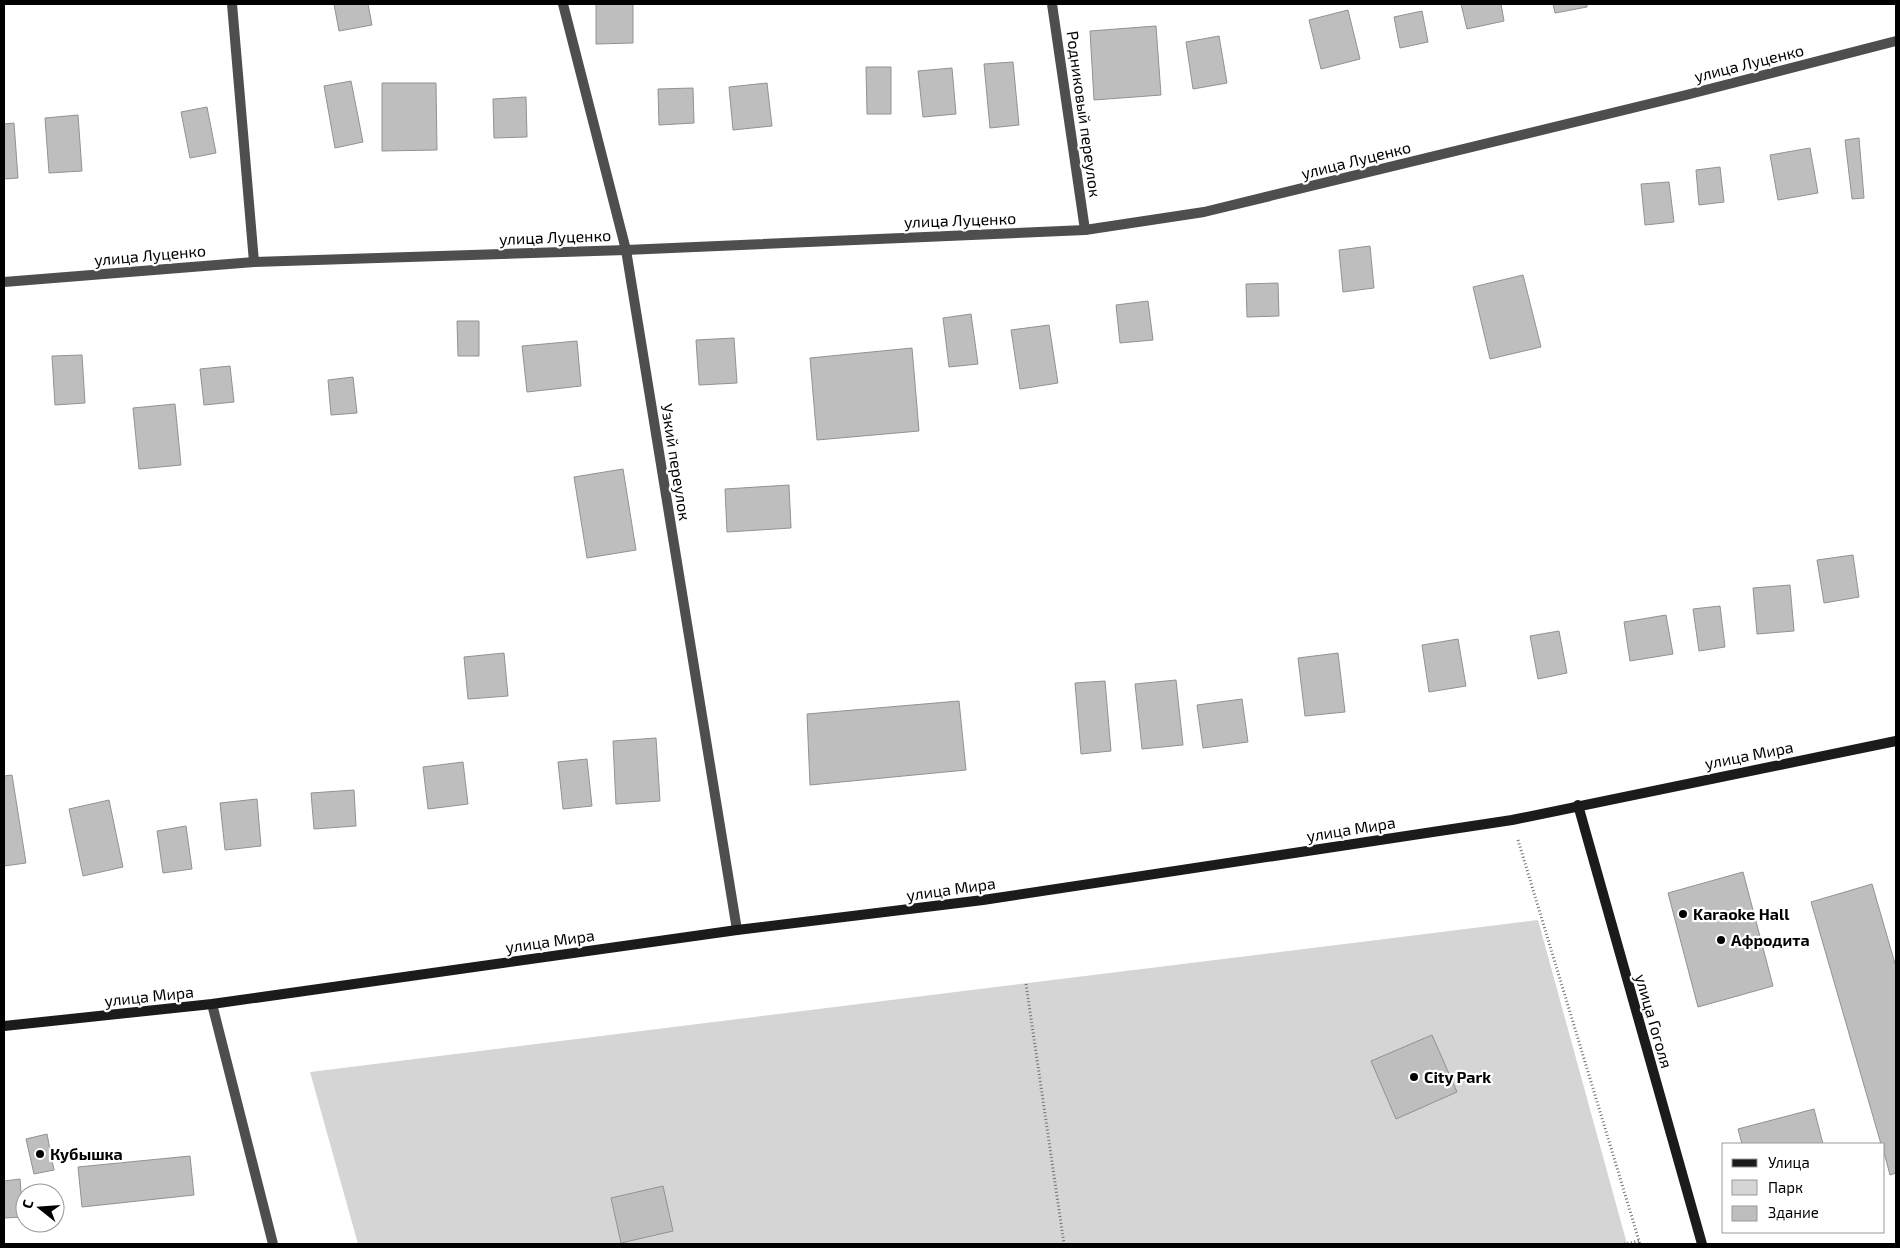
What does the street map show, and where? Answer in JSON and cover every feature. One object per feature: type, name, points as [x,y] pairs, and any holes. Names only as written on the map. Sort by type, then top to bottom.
[{"type":"main road","name":"улица Мира","points":[[4,1026],[212,1004],[737,930],[983,900],[1512,820],[1896,741]]},
{"type":"main road","name":"улица Гоголя","points":[[1578,805],[1702,1244]]},
{"type":"street","points":[[232,4],[254,262]]},
{"type":"street","name":"Узкий переулок","points":[[563,4],[626,250],[737,930]]},
{"type":"street","name":"Родниковый переулок","points":[[1052,4],[1085,230]]},
{"type":"street","name":"улица Луценко","points":[[4,282],[254,262],[626,250],[1085,230],[1204,212],[1695,93],[1896,41]]},
{"type":"street","points":[[212,1004],[273,1244]]},
{"type":"path","points":[[1512,820],[1640,1242],[1624,1244]]},
{"type":"path","points":[[1026,984],[1064,1244]]},
{"type":"green space","points":[[1538,920],[1627,1244],[358,1244],[310,1072]]},
{"type":"building","points":[[334,4],[368,4],[372,25],[339,31]]},
{"type":"building","points":[[596,4],[633,4],[633,43],[596,44]]},
{"type":"building","points":[[1461,4],[1501,4],[1504,21],[1467,29]]},
{"type":"building","points":[[1553,4],[1587,4],[1587,7],[1555,13]]},
{"type":"building","points":[[1348,10],[1360,59],[1321,69],[1309,20]]},
{"type":"building","points":[[1422,11],[1428,42],[1400,48],[1394,17]]},
{"type":"building","points":[[1156,26],[1161,95],[1094,100],[1090,31]]},
{"type":"building","points":[[1219,36],[1227,83],[1193,89],[1186,42]]},
{"type":"building","points":[[1013,62],[1019,125],[990,128],[984,64]]},
{"type":"building","points":[[866,67],[891,67],[891,114],[867,114]]},
{"type":"building","points":[[952,68],[956,114],[923,117],[918,71]]},
{"type":"building","points":[[351,81],[363,142],[335,148],[324,86]]},
{"type":"building","points":[[382,83],[436,83],[437,150],[382,151]]},
{"type":"building","points":[[767,83],[772,126],[733,130],[729,87]]},
{"type":"building","points":[[693,88],[694,123],[659,125],[658,89]]},
{"type":"building","points":[[526,97],[527,137],[494,138],[493,99]]},
{"type":"building","points":[[207,107],[216,153],[190,158],[181,112]]},
{"type":"building","points":[[78,115],[82,171],[49,173],[45,118]]},
{"type":"building","points":[[14,123],[18,178],[4,179],[4,124]]},
{"type":"building","points":[[1859,138],[1864,198],[1852,199],[1845,140]]},
{"type":"building","points":[[1810,148],[1818,193],[1778,200],[1770,155]]},
{"type":"building","points":[[1720,167],[1724,202],[1699,205],[1696,170]]},
{"type":"building","points":[[1669,182],[1674,222],[1645,225],[1641,184]]},
{"type":"building","points":[[1370,246],[1374,288],[1343,292],[1339,250]]},
{"type":"building","points":[[1523,275],[1541,347],[1490,359],[1473,287]]},
{"type":"building","points":[[1278,283],[1279,316],[1247,317],[1246,284]]},
{"type":"building","points":[[1148,301],[1153,340],[1120,343],[1116,305]]},
{"type":"building","points":[[971,314],[978,364],[949,367],[943,318]]},
{"type":"building","points":[[457,321],[479,321],[479,356],[458,356]]},
{"type":"building","points":[[1049,325],[1058,383],[1020,389],[1011,330]]},
{"type":"building","points":[[734,338],[737,383],[699,385],[696,340]]},
{"type":"building","points":[[577,341],[581,386],[527,392],[522,346]]},
{"type":"building","points":[[912,348],[919,431],[817,440],[810,358]]},
{"type":"building","points":[[82,355],[85,403],[55,405],[52,356]]},
{"type":"building","points":[[230,366],[234,402],[204,405],[200,369]]},
{"type":"building","points":[[353,377],[357,413],[331,415],[328,380]]},
{"type":"building","points":[[175,404],[181,465],[139,469],[133,408]]},
{"type":"building","points":[[623,469],[636,550],[587,558],[574,477]]},
{"type":"building","points":[[789,485],[791,528],[727,532],[725,489]]},
{"type":"building","points":[[1853,555],[1859,597],[1824,603],[1817,560]]},
{"type":"building","points":[[1790,585],[1794,631],[1757,634],[1753,588]]},
{"type":"building","points":[[1720,606],[1725,647],[1699,651],[1693,609]]},
{"type":"building","points":[[1666,615],[1673,654],[1630,661],[1624,622]]},
{"type":"building","points":[[1559,631],[1567,673],[1538,679],[1530,636]]},
{"type":"building","points":[[1458,639],[1466,686],[1429,692],[1422,645]]},
{"type":"building","points":[[504,653],[508,696],[468,699],[464,657]]},
{"type":"building","points":[[1338,653],[1345,712],[1305,716],[1298,658]]},
{"type":"building","points":[[1176,680],[1183,745],[1142,749],[1135,684]]},
{"type":"building","points":[[1105,681],[1111,751],[1081,754],[1075,683]]},
{"type":"building","points":[[1242,699],[1248,742],[1203,748],[1197,705]]},
{"type":"building","points":[[959,701],[966,770],[810,785],[807,714]]},
{"type":"building","points":[[656,738],[660,801],[616,804],[613,741]]},
{"type":"building","points":[[587,759],[592,806],[563,809],[558,762]]},
{"type":"building","points":[[463,762],[468,804],[428,809],[423,767]]},
{"type":"building","points":[[12,775],[26,863],[4,866],[4,776]]},
{"type":"building","points":[[354,790],[356,826],[314,829],[311,793]]},
{"type":"building","points":[[257,799],[261,846],[225,850],[220,803]]},
{"type":"building","points":[[109,800],[123,867],[83,876],[69,809]]},
{"type":"building","points":[[186,826],[192,869],[163,873],[157,831]]},
{"type":"building","name":"Афродита","points":[[1743,872],[1773,986],[1698,1007],[1668,893]]},
{"type":"building","points":[[1872,884],[1896,967],[1896,1173],[1890,1175],[1885,1156],[1885,1143],[1881,1143],[1811,902]]},
{"type":"building","name":"City Park","points":[[1432,1035],[1457,1092],[1396,1119],[1371,1061]]},
{"type":"building","points":[[1814,1109],[1823,1143],[1742,1143],[1738,1129]]},
{"type":"building","name":"Кубышка","points":[[47,1134],[54,1170],[34,1174],[26,1139]]},
{"type":"building","points":[[190,1156],[194,1195],[82,1207],[78,1167]]},
{"type":"building","points":[[20,1179],[20,1183],[15,1183],[15,1217],[4,1218],[4,1181]]},
{"type":"building","points":[[663,1186],[673,1231],[621,1243],[611,1198]]},
{"type":"place","name":"Karaoke Hall","points":[[1683,914]]},
{"type":"place","name":"Афродита","points":[[1721,940]]},
{"type":"place","name":"City Park","points":[[1414,1077]]},
{"type":"place","name":"Кубышка","points":[[40,1154]]}]
